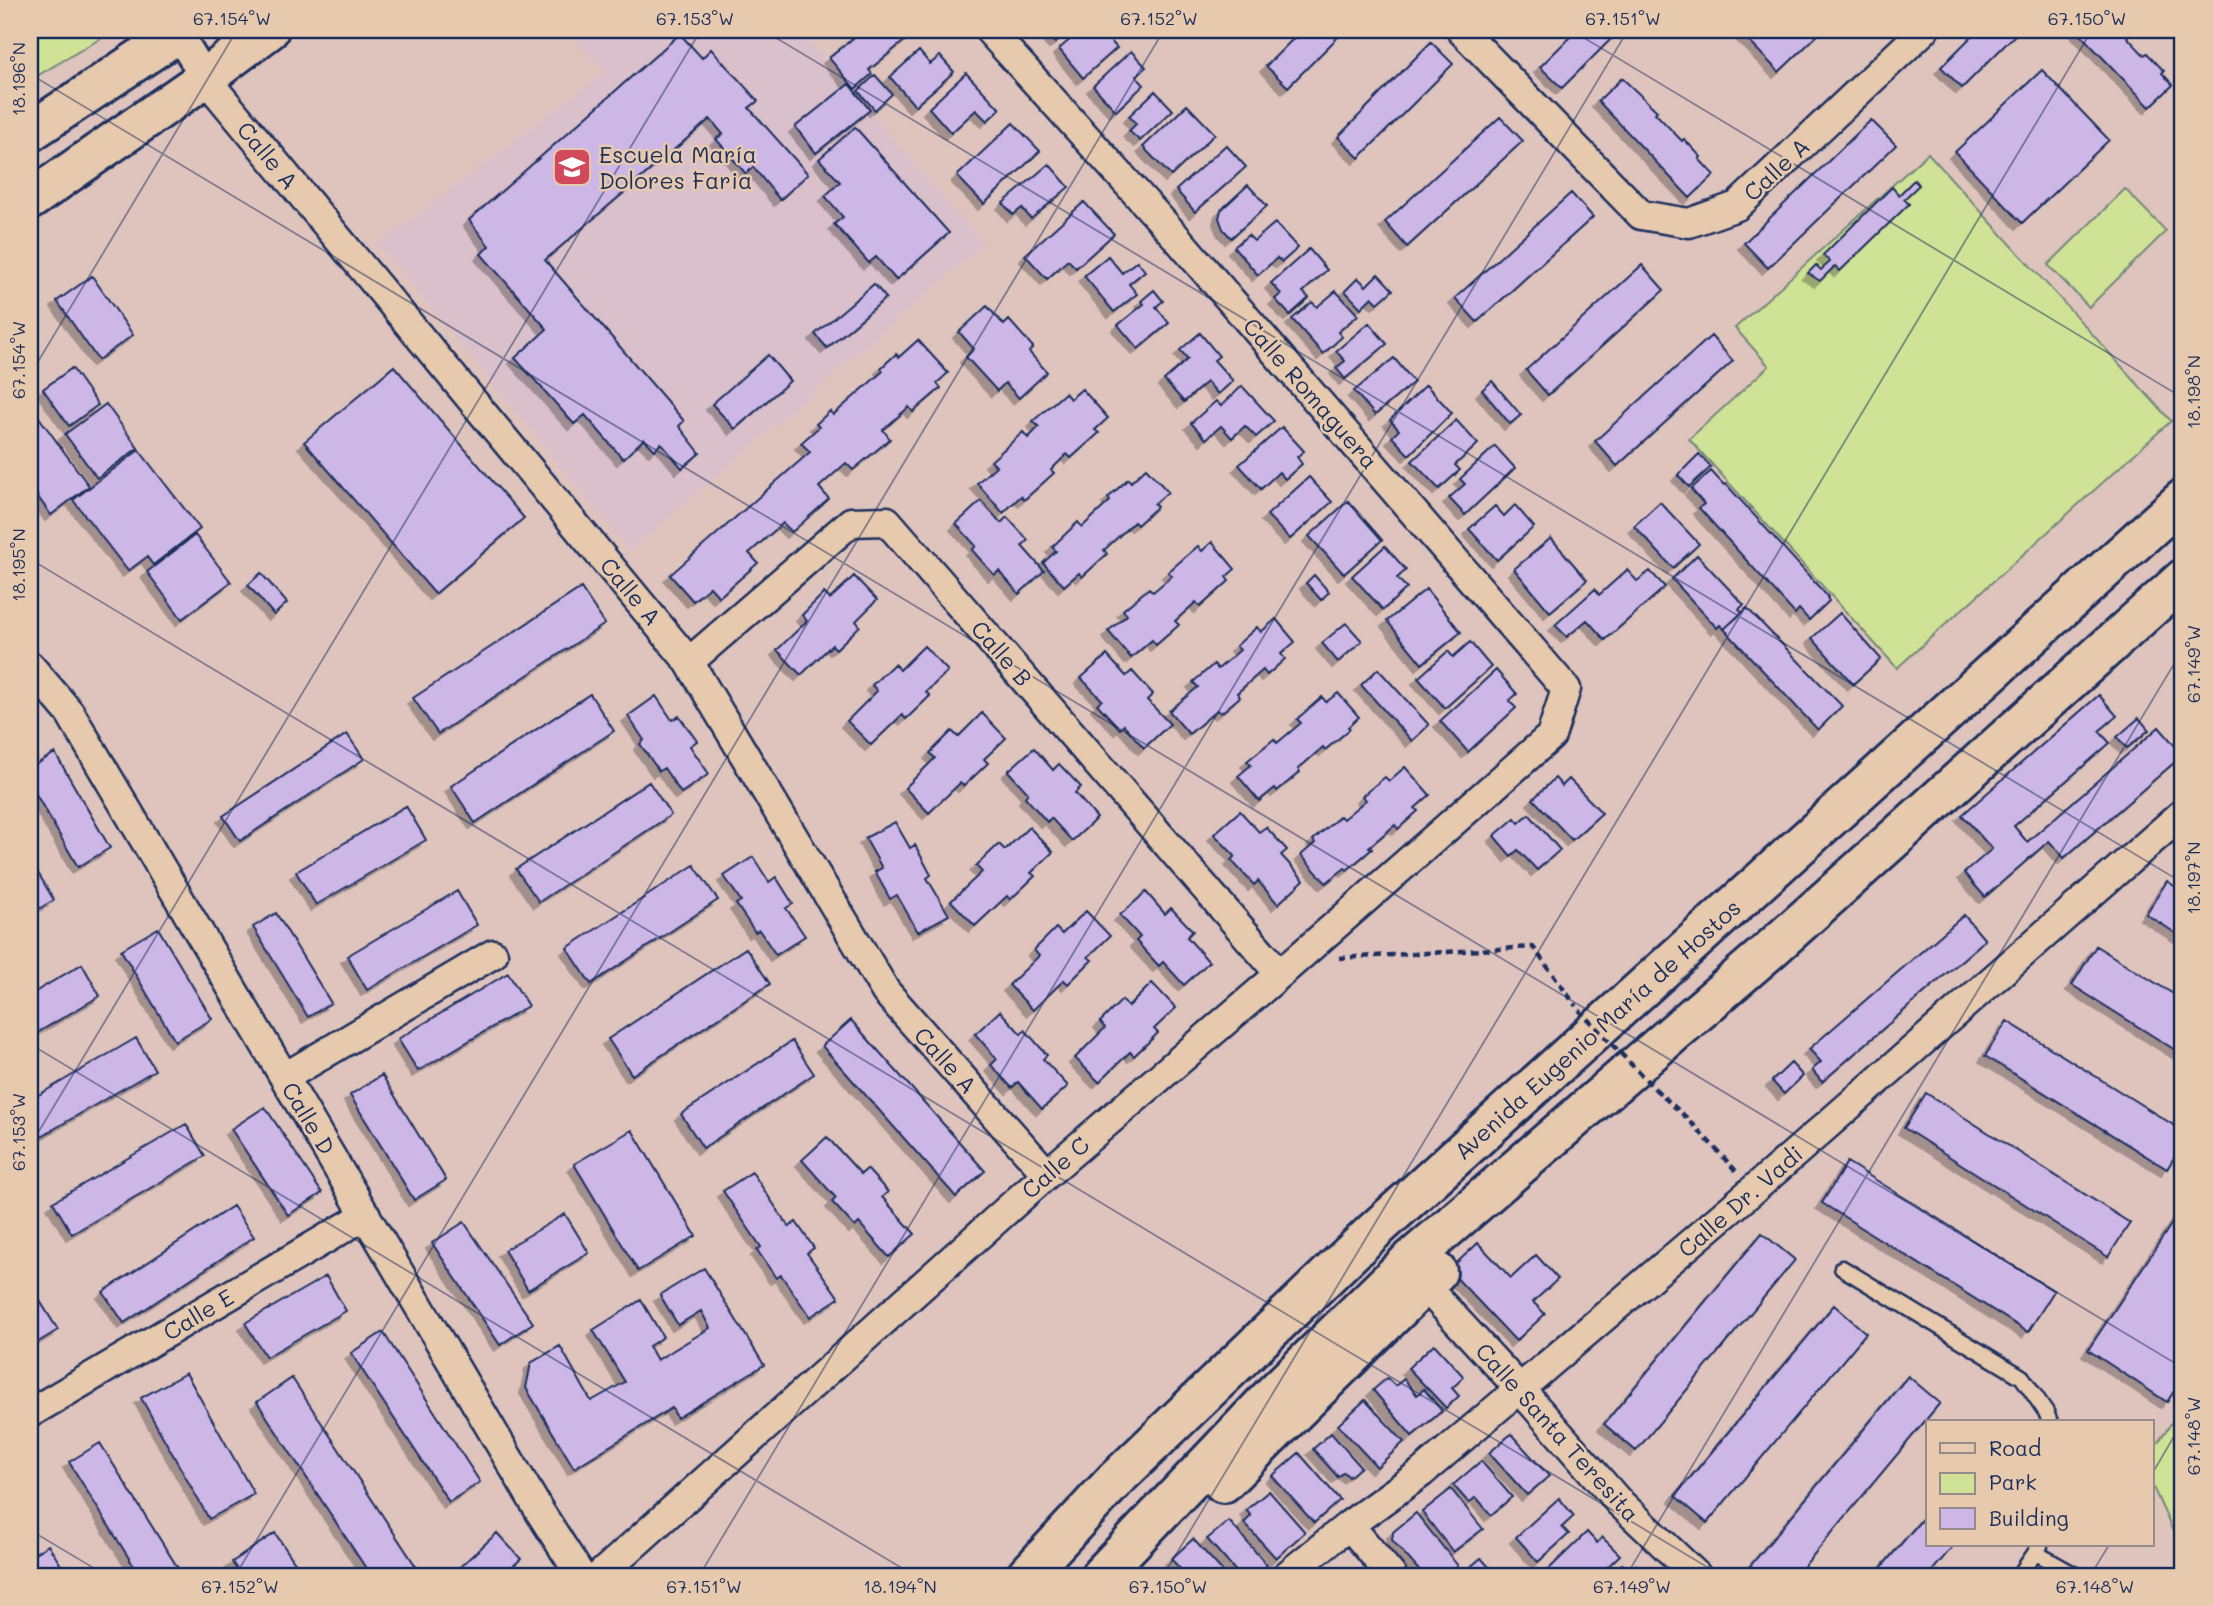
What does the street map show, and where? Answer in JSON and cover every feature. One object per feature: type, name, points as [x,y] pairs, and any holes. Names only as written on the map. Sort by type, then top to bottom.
[{"type":"main road","points":[[30,200],[270,30]]},
{"type":"main road","points":[[30,132],[181,31]]},
{"type":"main road","name":"Avenida Eugenio María de Hostos","points":[[1026,1576],[1116,1479],[1374,1231],[2183,499]]},
{"type":"main road","points":[[1100,1576],[1276,1391],[1406,1264],[1770,950],[2183,579]]},
{"type":"main road","points":[[1121,1576],[1156,1550],[1423,1284],[1515,1202],[1616,1083]]},
{"type":"street","name":"Calle Romaguera","points":[[989,30],[1177,238],[1566,689],[1551,736],[1517,766]]},
{"type":"street","name":"Calle A","points":[[1461,30],[1641,215],[1689,223],[1737,206],[1924,30]]},
{"type":"street","name":"Calle A","points":[[181,31],[205,78],[689,662],[886,992],[1046,1174]]},
{"type":"street","name":"Calle B","points":[[689,662],[851,522],[887,521],[1288,967]]},
{"type":"street","name":"Calle D","points":[[30,666],[70,713],[533,1500],[581,1576]]},
{"type":"street","name":"Calle C","points":[[599,1576],[1046,1174],[1517,766]]},
{"type":"street","name":"Calle Dr. Vadi","points":[[1286,1576],[1349,1525],[1422,1473],[1753,1190],[2183,813]]},
{"type":"street","points":[[285,1077],[493,954]]},
{"type":"street","name":"Calle E","points":[[30,1413],[366,1215]]},
{"type":"street","name":"Calle Santa Teresita","points":[[1423,1284],[1618,1501],[1697,1576]]},
{"type":"street","points":[[1349,1525],[1392,1576]]},
{"type":"lane","points":[[1842,1268],[2022,1377],[2049,1420]]},
{"type":"lane","points":[[2019,1576],[2038,1549],[2077,1576]]},
{"type":"path","points":[[1288,967],[1533,947],[1579,1010],[1688,1119],[1753,1190]]},
{"type":"shaded area","points":[[566,30],[800,30],[984,244],[630,552],[378,244],[604,72]]},
{"type":"green space","points":[[30,30],[115,30],[30,80]]},
{"type":"green space","points":[[1928,153],[2171,421],[1897,668],[1689,439],[1769,366],[1735,328]]},
{"type":"green space","points":[[2125,189],[2166,231],[2089,307],[2048,265]]},
{"type":"green space","points":[[2183,1406],[2183,1536],[2172,1529],[2154,1489],[2154,1448]]},
{"type":"building","points":[[863,30],[911,30],[914,33],[869,70],[872,74],[855,89],[829,58]]},
{"type":"building","points":[[1043,30],[1070,30],[1055,43]]},
{"type":"building","points":[[1081,30],[1101,30],[1117,48],[1083,78],[1059,49]]},
{"type":"building","points":[[1302,30],[1345,30],[1288,87],[1266,66]]},
{"type":"building","points":[[1577,30],[1620,30],[1562,88],[1540,67]]},
{"type":"building","points":[[1738,30],[1823,30],[1779,72]]},
{"type":"building","points":[[1978,30],[2020,30],[1962,88],[1941,67]]},
{"type":"building","points":[[2076,30],[2125,30],[2129,34],[2127,37],[2144,55],[2147,53],[2173,85],[2150,107]]},
{"type":"building","points":[[680,34],[702,58],[711,49],[758,101],[749,108],[808,174],[780,200],[753,167],[746,174],[716,139],[723,134],[710,119],[545,260],[684,421],[679,426],[700,453],[682,468],[661,443],[655,450],[644,439],[623,459],[585,415],[574,424],[515,358],[547,329],[481,254],[489,246],[469,220]]},
{"type":"building","points":[[1431,42],[1453,64],[1359,158],[1338,137]]},
{"type":"building","points":[[919,51],[930,64],[940,56],[954,72],[915,106],[890,77]]},
{"type":"building","points":[[1131,51],[1146,67],[1136,76],[1144,85],[1116,111],[1093,86]]},
{"type":"building","points":[[2042,70],[2109,140],[2022,223],[1955,152]]},
{"type":"building","points":[[966,73],[1000,109],[987,121],[976,110],[951,133],[929,108]]},
{"type":"building","points":[[875,75],[892,94],[875,110],[858,91]]},
{"type":"building","points":[[1622,78],[1657,111],[1655,113],[1682,141],[1684,139],[1714,175],[1690,198],[1598,101]]},
{"type":"building","points":[[849,84],[870,110],[816,153],[795,127]]},
{"type":"building","points":[[1155,91],[1173,110],[1140,141],[1129,131],[1136,124],[1129,116]]},
{"type":"building","points":[[1187,105],[1215,134],[1171,176],[1143,147]]},
{"type":"building","points":[[1500,117],[1523,141],[1407,247],[1385,222]]},
{"type":"building","points":[[1871,120],[1896,145],[1768,268],[1744,243]]},
{"type":"building","points":[[1013,123],[1040,151],[984,204],[957,176]]},
{"type":"building","points":[[855,127],[949,233],[896,280],[876,257],[869,263],[834,224],[843,217],[825,196],[840,182],[819,159]]},
{"type":"building","points":[[1226,145],[1246,167],[1195,212],[1176,190]]},
{"type":"building","points":[[1049,164],[1069,187],[1031,219],[1022,208],[1013,215],[1003,203]]},
{"type":"building","points":[[1914,180],[1919,185],[1904,199],[1909,204],[1840,271],[1835,266],[1820,281],[1808,273],[1816,265],[1821,270],[1830,262],[1823,255],[1892,187],[1899,195]]},
{"type":"building","points":[[1248,185],[1267,206],[1231,238],[1223,229],[1219,218],[1221,210]]},
{"type":"building","points":[[1571,193],[1593,217],[1477,322],[1455,298]]},
{"type":"building","points":[[1084,202],[1114,234],[1076,268],[1068,260],[1047,279],[1025,255]]},
{"type":"building","points":[[1275,223],[1298,248],[1282,262],[1277,258],[1258,275],[1234,247],[1248,235],[1254,241]]},
{"type":"building","points":[[1309,249],[1327,270],[1303,292],[1309,298],[1290,315],[1275,299],[1281,294],[1271,283]]},
{"type":"building","points":[[1108,256],[1122,273],[1137,261],[1145,271],[1129,284],[1137,294],[1114,312],[1084,276]]},
{"type":"building","points":[[1642,265],[1664,290],[1548,395],[1526,370]]},
{"type":"building","points":[[1378,274],[1393,290],[1378,303],[1372,297],[1361,308],[1345,291],[1358,278],[1366,286]]},
{"type":"building","points":[[92,276],[133,335],[98,360],[57,301]]},
{"type":"building","points":[[874,284],[886,298],[827,348],[815,334]]},
{"type":"building","points":[[1154,290],[1163,301],[1156,307],[1169,323],[1138,349],[1118,325],[1144,304],[1141,301]]},
{"type":"building","points":[[1336,291],[1358,315],[1338,332],[1342,337],[1323,354],[1292,319],[1312,302],[1317,307]]},
{"type":"building","points":[[987,306],[1004,325],[1009,320],[1033,347],[1029,352],[1047,372],[1019,398],[1005,383],[997,391],[966,357],[974,349],[959,332]]},
{"type":"building","points":[[1369,323],[1387,344],[1345,379],[1336,368],[1345,361],[1336,351]]},
{"type":"building","points":[[1200,333],[1219,356],[1214,360],[1233,381],[1218,394],[1207,382],[1184,402],[1164,380],[1188,359],[1180,350]]},
{"type":"building","points":[[1711,336],[1733,361],[1617,466],[1595,441]]},
{"type":"building","points":[[918,340],[948,373],[937,383],[941,388],[913,412],[909,407],[883,430],[890,439],[853,470],[846,463],[819,487],[829,499],[792,532],[783,523],[749,553],[758,563],[719,597],[710,587],[693,601],[670,575],[810,452],[801,443],[819,427],[816,424],[830,411],[833,415],[883,371],[881,368],[896,354],[899,357]]},
{"type":"building","points":[[768,355],[790,381],[735,429],[712,404]]},
{"type":"building","points":[[1394,358],[1414,382],[1375,415],[1354,391]]},
{"type":"building","points":[[394,366],[524,518],[435,594],[304,442]]},
{"type":"building","points":[[72,368],[98,405],[69,426],[43,389]]},
{"type":"building","points":[[1492,381],[1521,415],[1510,424],[1482,390]]},
{"type":"building","points":[[1426,385],[1452,413],[1409,455],[1392,437],[1399,430],[1390,420]]},
{"type":"building","points":[[1242,386],[1274,421],[1256,437],[1245,426],[1232,438],[1221,426],[1206,439],[1191,423],[1216,401],[1221,406]]},
{"type":"building","points":[[1082,389],[1108,418],[1095,430],[1099,433],[1071,458],[1067,454],[1051,470],[1054,473],[1024,500],[1021,496],[1003,513],[977,483],[996,466],[991,461],[1023,432],[1028,438],[1039,427],[1033,421],[1065,393],[1070,399]]},
{"type":"building","points":[[106,404],[138,448],[97,478],[65,434]]},
{"type":"building","points":[[30,405],[89,486],[51,515],[30,486]]},
{"type":"building","points":[[1456,420],[1478,444],[1455,465],[1460,470],[1439,489],[1412,461]]},
{"type":"building","points":[[1282,427],[1304,451],[1297,457],[1302,464],[1285,479],[1279,472],[1261,489],[1239,465]]},
{"type":"building","points":[[1495,446],[1515,468],[1465,515],[1449,498],[1465,484],[1460,479]]},
{"type":"building","points":[[139,450],[200,529],[153,565],[147,557],[128,571],[73,500]]},
{"type":"building","points":[[1699,454],[1711,467],[1689,487],[1678,475]]},
{"type":"building","points":[[1146,468],[1168,492],[1154,504],[1157,507],[1137,525],[1134,522],[1104,550],[1107,554],[1082,577],[1079,573],[1064,586],[1043,563],[1056,551],[1052,547],[1078,522],[1082,527],[1110,501],[1108,498],[1128,479],[1131,482]]},
{"type":"building","points":[[1711,471],[1726,484],[1828,597],[1829,601],[1809,620],[1799,609],[1795,614],[1699,508],[1704,504],[1691,489]]},
{"type":"building","points":[[1309,477],[1332,502],[1290,539],[1267,515]]},
{"type":"building","points":[[981,501],[1001,523],[1007,517],[1028,540],[1022,546],[1044,571],[1019,594],[999,571],[994,575],[972,550],[976,546],[956,524]]},
{"type":"building","points":[[1348,501],[1382,540],[1344,574],[1309,536]]},
{"type":"building","points":[[1660,502],[1699,544],[1673,568],[1634,526]]},
{"type":"building","points":[[1515,505],[1534,527],[1497,560],[1469,529],[1495,506],[1504,516]]},
{"type":"building","points":[[195,535],[231,582],[182,619],[147,572]]},
{"type":"building","points":[[1551,538],[1587,580],[1550,612],[1514,569]]},
{"type":"building","points":[[1212,542],[1235,569],[1226,577],[1229,581],[1200,607],[1196,602],[1175,621],[1179,625],[1156,645],[1152,640],[1131,658],[1108,631],[1127,615],[1123,610],[1149,588],[1153,592],[1172,576],[1168,572],[1198,546],[1202,551]]},
{"type":"building","points":[[1385,546],[1406,570],[1397,578],[1407,588],[1383,610],[1352,576]]},
{"type":"building","points":[[1697,555],[1744,605],[1739,609],[1742,613],[1724,629],[1720,625],[1717,628],[1672,579]]},
{"type":"building","points":[[1627,570],[1637,581],[1650,571],[1665,587],[1605,640],[1587,620],[1567,637],[1555,625],[1595,589],[1599,595]]},
{"type":"building","points":[[261,573],[287,603],[274,615],[248,585]]},
{"type":"building","points":[[1314,575],[1329,592],[1321,600],[1306,583]]},
{"type":"building","points":[[854,576],[877,600],[856,621],[860,626],[836,649],[832,645],[801,675],[777,650],[807,621],[802,615],[824,593],[830,599]]},
{"type":"building","points":[[581,588],[605,624],[438,734],[413,698]]},
{"type":"building","points":[[1426,589],[1461,632],[1422,664],[1387,621]]},
{"type":"building","points":[[1747,608],[1842,706],[1818,730],[1724,629]]},
{"type":"building","points":[[1840,613],[1881,659],[1853,684],[1812,638]]},
{"type":"building","points":[[1276,619],[1295,642],[1281,654],[1285,659],[1267,675],[1263,670],[1237,693],[1240,697],[1221,713],[1217,710],[1189,734],[1169,711],[1198,687],[1193,682],[1214,664],[1218,669],[1240,650],[1236,646],[1257,627],[1261,632]]},
{"type":"building","points":[[1346,623],[1362,641],[1338,662],[1322,643]]},
{"type":"building","points":[[1470,642],[1491,667],[1445,708],[1418,678],[1448,651],[1453,657]]},
{"type":"building","points":[[924,646],[948,671],[926,692],[930,696],[906,719],[902,715],[871,745],[847,721],[877,691],[872,685],[894,664],[900,670]]},
{"type":"building","points":[[1107,655],[1126,676],[1132,671],[1153,694],[1147,700],[1170,724],[1144,748],[1124,725],[1120,729],[1097,704],[1102,700],[1081,678]]},
{"type":"building","points":[[1378,669],[1429,725],[1412,741],[1361,685]]},
{"type":"building","points":[[1496,670],[1517,694],[1509,701],[1516,708],[1468,752],[1440,721]]},
{"type":"building","points":[[1338,693],[1359,717],[1348,727],[1350,729],[1325,750],[1323,747],[1298,769],[1300,772],[1277,791],[1275,788],[1259,801],[1238,776],[1251,765],[1247,761],[1274,739],[1277,743],[1301,723],[1297,719],[1322,697],[1326,702]]},
{"type":"building","points":[[590,694],[614,731],[475,823],[451,786]]},
{"type":"building","points":[[2099,695],[2117,716],[2099,731],[2110,743],[2014,826],[2027,842],[2159,727],[2183,755],[2064,858],[2049,841],[1985,897],[1964,873],[1992,849],[1962,815]]},
{"type":"building","points":[[656,696],[672,720],[679,716],[697,741],[690,746],[709,774],[681,793],[664,768],[659,771],[640,744],[644,740],[628,716]]},
{"type":"building","points":[[982,713],[1006,738],[984,759],[988,763],[964,786],[960,783],[929,813],[905,788],[935,758],[930,753],[952,731],[958,737]]},
{"type":"building","points":[[2139,718],[2149,730],[2127,748],[2117,737]]},
{"type":"building","points":[[347,734],[364,759],[240,841],[223,816]]},
{"type":"building","points":[[1034,748],[1053,770],[1059,764],[1081,787],[1075,793],[1097,818],[1072,841],[1051,818],[1047,822],[1025,797],[1028,793],[1008,771]]},
{"type":"building","points":[[55,753],[110,848],[78,867],[30,784],[30,768]]},
{"type":"building","points":[[1405,767],[1430,795],[1415,808],[1418,811],[1398,829],[1395,825],[1369,847],[1372,849],[1326,883],[1301,855],[1315,843],[1313,840],[1340,816],[1343,819],[1366,800],[1362,796],[1385,777],[1389,781]]},
{"type":"building","points":[[1555,778],[1562,786],[1569,779],[1602,813],[1572,840],[1533,799]]},
{"type":"building","points":[[649,782],[671,815],[539,902],[516,869]]},
{"type":"building","points":[[406,806],[426,840],[316,905],[296,872]]},
{"type":"building","points":[[1240,811],[1259,832],[1266,827],[1287,850],[1281,855],[1304,880],[1278,904],[1258,881],[1254,885],[1231,860],[1235,856],[1214,834]]},
{"type":"building","points":[[1529,814],[1560,850],[1537,870],[1518,850],[1511,856],[1494,836],[1515,818],[1519,823]]},
{"type":"building","points":[[895,822],[910,848],[915,845],[931,875],[927,878],[949,915],[918,932],[897,895],[890,899],[875,872],[882,868],[865,838]]},
{"type":"building","points":[[1029,827],[1053,852],[1031,873],[1035,876],[1010,900],[1007,896],[975,926],[951,901],[982,872],[976,866],[999,844],[1005,850]]},
{"type":"building","points":[[753,857],[769,882],[776,877],[793,904],[786,908],[805,936],[776,955],[759,930],[755,932],[736,904],[741,901],[724,876]]},
{"type":"building","points":[[694,865],[718,900],[591,984],[567,948]]},
{"type":"building","points":[[35,868],[54,900],[30,914],[30,872]]},
{"type":"building","points":[[2167,881],[2183,892],[2183,938],[2146,914]]},
{"type":"building","points":[[457,891],[477,925],[367,990],[347,956]]},
{"type":"building","points":[[1146,892],[1165,914],[1171,908],[1193,931],[1187,937],[1209,962],[1184,985],[1163,962],[1159,966],[1136,941],[1140,937],[1120,915]]},
{"type":"building","points":[[1086,911],[1110,936],[1088,957],[1092,960],[1068,984],[1064,980],[1033,1010],[1009,985],[1039,956],[1034,950],[1056,928],[1062,934]]},
{"type":"building","points":[[276,913],[331,1003],[308,1017],[253,927]]},
{"type":"building","points":[[1964,915],[1985,940],[1822,1082],[1812,1070],[1821,1062],[1809,1049]]},
{"type":"building","points":[[158,928],[212,1019],[175,1041],[121,950]]},
{"type":"building","points":[[2096,946],[2183,1000],[2183,1055],[2072,985]]},
{"type":"building","points":[[746,948],[770,984],[632,1075],[608,1039]]},
{"type":"building","points":[[82,964],[100,996],[30,1037],[30,995]]},
{"type":"building","points":[[508,973],[528,1006],[418,1071],[398,1039]]},
{"type":"building","points":[[1152,983],[1176,1008],[1154,1029],[1158,1033],[1134,1056],[1130,1052],[1099,1082],[1075,1058],[1105,1028],[1100,1022],[1122,1000],[1128,1007]]},
{"type":"building","points":[[1000,1011],[1021,1034],[1025,1030],[1047,1055],[1043,1059],[1068,1086],[1042,1109],[1018,1082],[1012,1088],[991,1065],[997,1059],[975,1034]]},
{"type":"building","points":[[851,1020],[985,1171],[956,1197],[822,1046]]},
{"type":"building","points":[[2007,1021],[2183,1131],[2183,1143],[2167,1169],[1985,1056]]},
{"type":"building","points":[[136,1038],[155,1070],[30,1143],[30,1100]]},
{"type":"building","points":[[792,1041],[814,1074],[703,1148],[681,1114]]},
{"type":"building","points":[[1791,1063],[1803,1076],[1784,1094],[1772,1081]]},
{"type":"building","points":[[382,1075],[446,1180],[414,1200],[350,1095]]},
{"type":"building","points":[[1926,1093],[2130,1223],[2108,1257],[1904,1128]]},
{"type":"building","points":[[265,1107],[322,1193],[288,1215],[231,1129]]},
{"type":"building","points":[[186,1124],[205,1156],[72,1234],[53,1202]]},
{"type":"building","points":[[632,1130],[696,1236],[638,1271],[574,1164]]},
{"type":"building","points":[[827,1137],[861,1174],[867,1169],[888,1192],[882,1197],[915,1234],[889,1257],[859,1223],[855,1227],[832,1202],[836,1198],[802,1160]]},
{"type":"building","points":[[1847,1162],[2054,1291],[2028,1332],[1822,1203]]},
{"type":"building","points":[[752,1172],[789,1227],[796,1222],[814,1248],[807,1253],[839,1298],[810,1317],[781,1275],[776,1278],[757,1250],[761,1247],[723,1191]]},
{"type":"building","points":[[233,1206],[254,1237],[124,1323],[103,1292]]},
{"type":"building","points":[[565,1214],[589,1253],[528,1290],[504,1250]]},
{"type":"building","points":[[2178,1214],[2183,1217],[2183,1377],[2167,1402],[2088,1350]]},
{"type":"building","points":[[464,1222],[533,1323],[500,1345],[432,1243]]},
{"type":"building","points":[[1762,1233],[1795,1260],[1636,1451],[1604,1424]]},
{"type":"building","points":[[1478,1243],[1511,1278],[1536,1255],[1558,1279],[1533,1302],[1545,1314],[1516,1341],[1449,1270]]},
{"type":"building","points":[[704,1268],[764,1365],[677,1418],[672,1408],[574,1468],[526,1388],[531,1363],[560,1346],[591,1401],[625,1382],[593,1330],[641,1300],[663,1337],[649,1346],[657,1360],[710,1328],[701,1311],[678,1325],[660,1295]]},
{"type":"building","points":[[326,1276],[346,1311],[266,1357],[245,1323]]},
{"type":"building","points":[[30,1285],[58,1330],[30,1347]]},
{"type":"building","points":[[1834,1305],[1866,1333],[1707,1523],[1675,1496]]},
{"type":"building","points":[[383,1332],[480,1482],[449,1502],[351,1353]]},
{"type":"building","points":[[1434,1344],[1464,1377],[1452,1388],[1459,1396],[1446,1408],[1408,1368]]},
{"type":"building","points":[[186,1373],[254,1494],[209,1519],[141,1398]]},
{"type":"building","points":[[1908,1376],[1940,1403],[1796,1576],[1762,1576],[1750,1566]]},
{"type":"building","points":[[292,1378],[417,1568],[405,1576],[371,1576],[257,1402]]},
{"type":"building","points":[[1387,1378],[1395,1386],[1404,1379],[1417,1395],[1424,1389],[1442,1411],[1412,1436],[1373,1390]]},
{"type":"building","points":[[1365,1400],[1404,1442],[1377,1467],[1338,1425]]},
{"type":"building","points":[[1331,1433],[1361,1467],[1349,1477],[1344,1472],[1338,1477],[1313,1449]]},
{"type":"building","points":[[1511,1434],[1549,1476],[1527,1495],[1489,1453]]},
{"type":"building","points":[[100,1443],[181,1573],[176,1576],[140,1576],[69,1462]]},
{"type":"building","points":[[1299,1453],[1340,1500],[1314,1523],[1272,1476]]},
{"type":"building","points":[[1481,1461],[1512,1497],[1491,1515],[1476,1497],[1469,1503],[1453,1485]]},
{"type":"building","points":[[1451,1489],[1483,1529],[1453,1552],[1422,1512]]},
{"type":"building","points":[[1269,1491],[1305,1532],[1276,1558],[1244,1523],[1251,1516],[1246,1510]]},
{"type":"building","points":[[1559,1498],[1574,1516],[1562,1527],[1569,1534],[1538,1562],[1516,1537]]},
{"type":"building","points":[[1416,1513],[1458,1566],[1445,1576],[1424,1576],[1392,1540],[1393,1532]]},
{"type":"building","points":[[1926,1514],[1926,1546],[1953,1546],[1928,1576],[1874,1576]]},
{"type":"building","points":[[1229,1521],[1267,1565],[1255,1576],[1240,1576],[1207,1539]]},
{"type":"building","points":[[1587,1532],[1597,1543],[1602,1537],[1620,1555],[1598,1576],[1554,1576],[1548,1570]]},
{"type":"building","points":[[275,1533],[304,1576],[241,1576],[232,1562]]},
{"type":"building","points":[[497,1533],[521,1559],[502,1576],[450,1576]]},
{"type":"building","points":[[1193,1539],[1227,1576],[1187,1576],[1171,1559]]},
{"type":"building","points":[[48,1545],[68,1576],[30,1576],[30,1556]]},
{"type":"building","points":[[1481,1558],[1497,1576],[1460,1576]]},
{"type":"building","points":[[1622,1564],[1629,1572],[1636,1565],[1647,1576],[1610,1576]]},
{"type":"place","name":"Escuela María Dolores Faria","points":[[572,167]]}]
